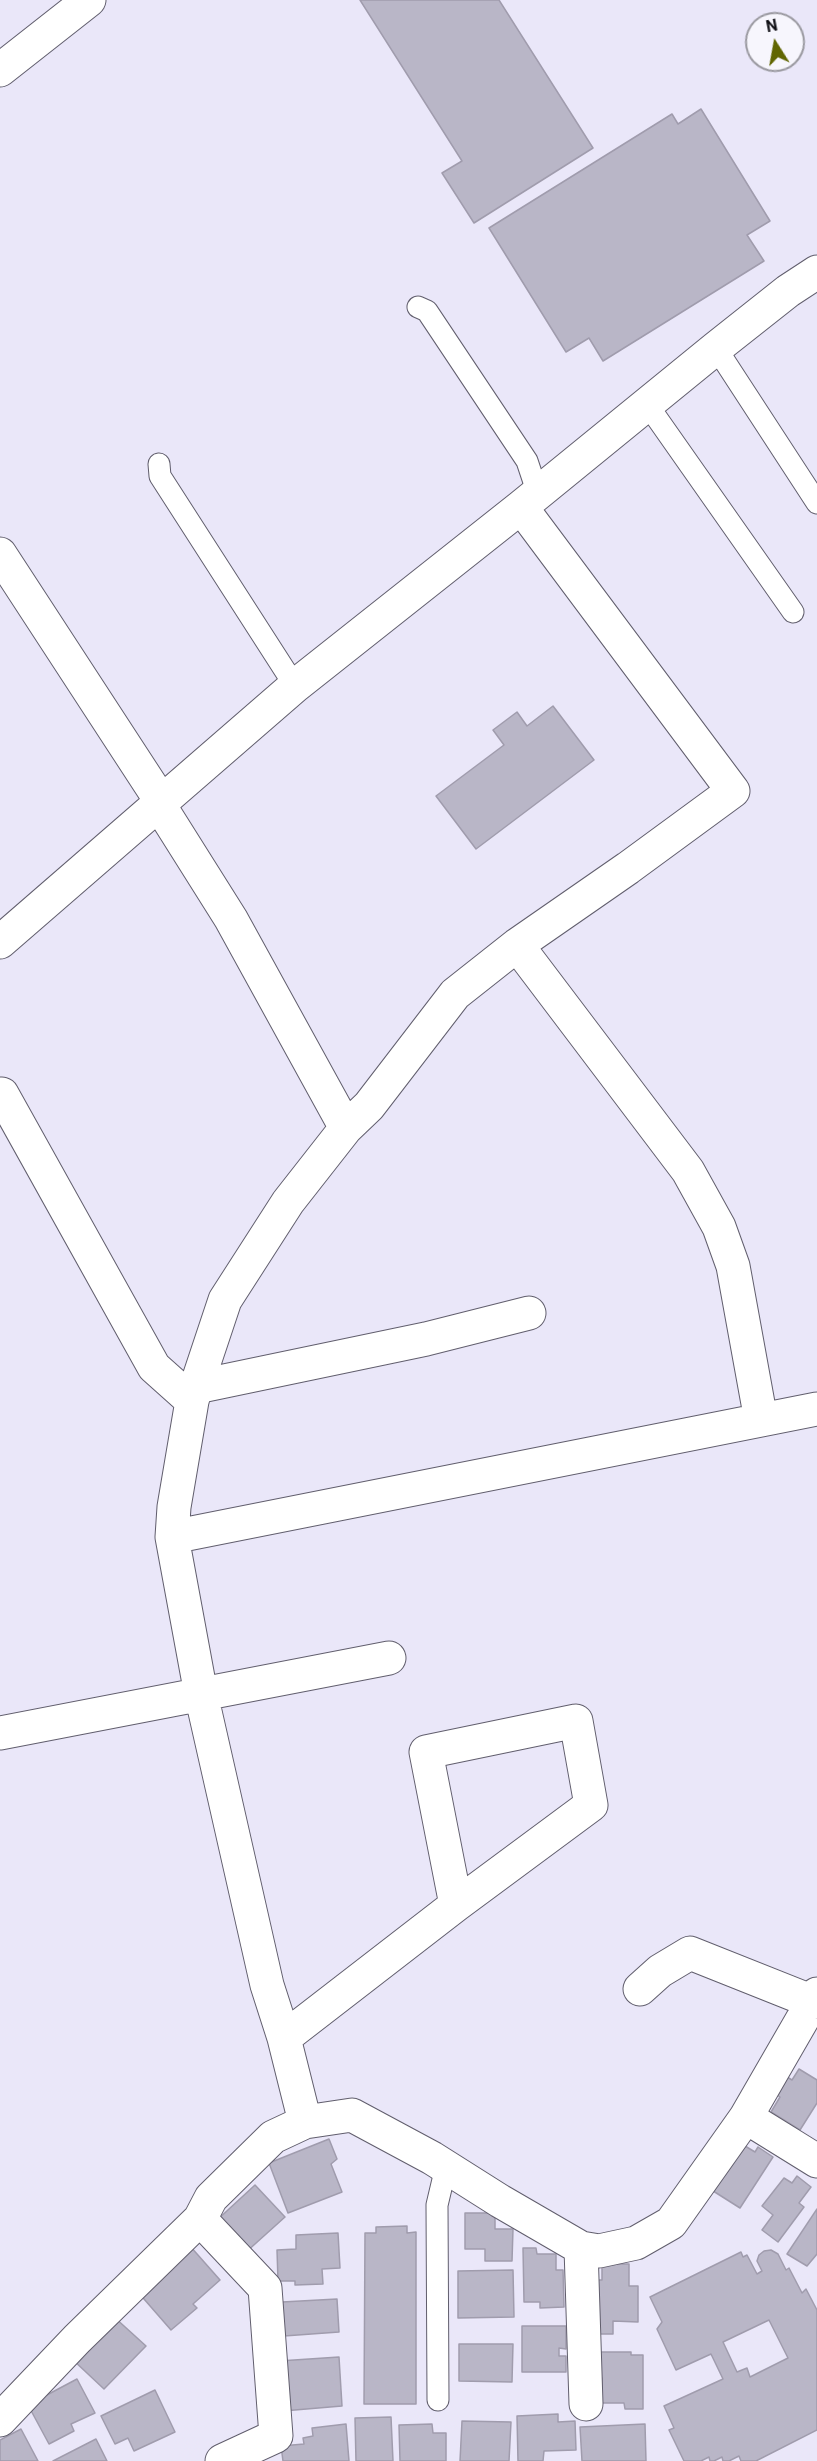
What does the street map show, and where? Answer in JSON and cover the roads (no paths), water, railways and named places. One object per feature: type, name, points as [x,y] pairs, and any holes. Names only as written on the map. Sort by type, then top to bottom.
[{"type":"street","points":[[0,70],[89,0]]},
{"type":"street","points":[[0,942],[295,686],[716,348],[788,291],[817,272]]},
{"type":"street","points":[[305,2122],[284,2038],[267,1985],[201,1695],[172,1536],[174,1507],[194,1394],[225,1300],[288,1202],[346,1128],[369,1106],[456,994],[517,945],[733,791],[529,499]]},
{"type":"street","points":[[0,554],[160,802],[231,919],[346,1128]]},
{"type":"street","points":[[517,945],[688,1171],[718,1227],[733,1266],[761,1420]]},
{"type":"street","points":[[2,1094],[154,1367],[194,1394],[529,1313]]},
{"type":"street","points":[[172,1536],[817,1409]]},
{"type":"street","points":[[0,1733],[389,1658]]},
{"type":"street","points":[[284,2038],[456,1905],[591,1805],[576,1721],[426,1752],[456,1905]]},
{"type":"street","points":[[0,2420],[106,2309],[200,2220],[211,2198],[273,2136],[305,2122],[352,2115],[394,2136],[581,2248],[599,2251],[636,2243],[671,2223],[746,2117],[815,1998],[690,1953],[660,1971],[640,1989]]},
{"type":"street","points":[[746,2117],[817,2161]]},
{"type":"street","points":[[200,2220],[265,2288],[276,2436],[222,2461]]},
{"type":"street","points":[[581,2248],[586,2404]]},
{"type":"lane","points":[[418,307],[427,311],[527,461],[529,499]]},
{"type":"lane","points":[[716,348],[817,503]]},
{"type":"lane","points":[[647,404],[794,612]]},
{"type":"lane","points":[[159,464],[160,476],[295,686]]},
{"type":"lane","points":[[438,2400],[437,2205],[446,2167]]}]
